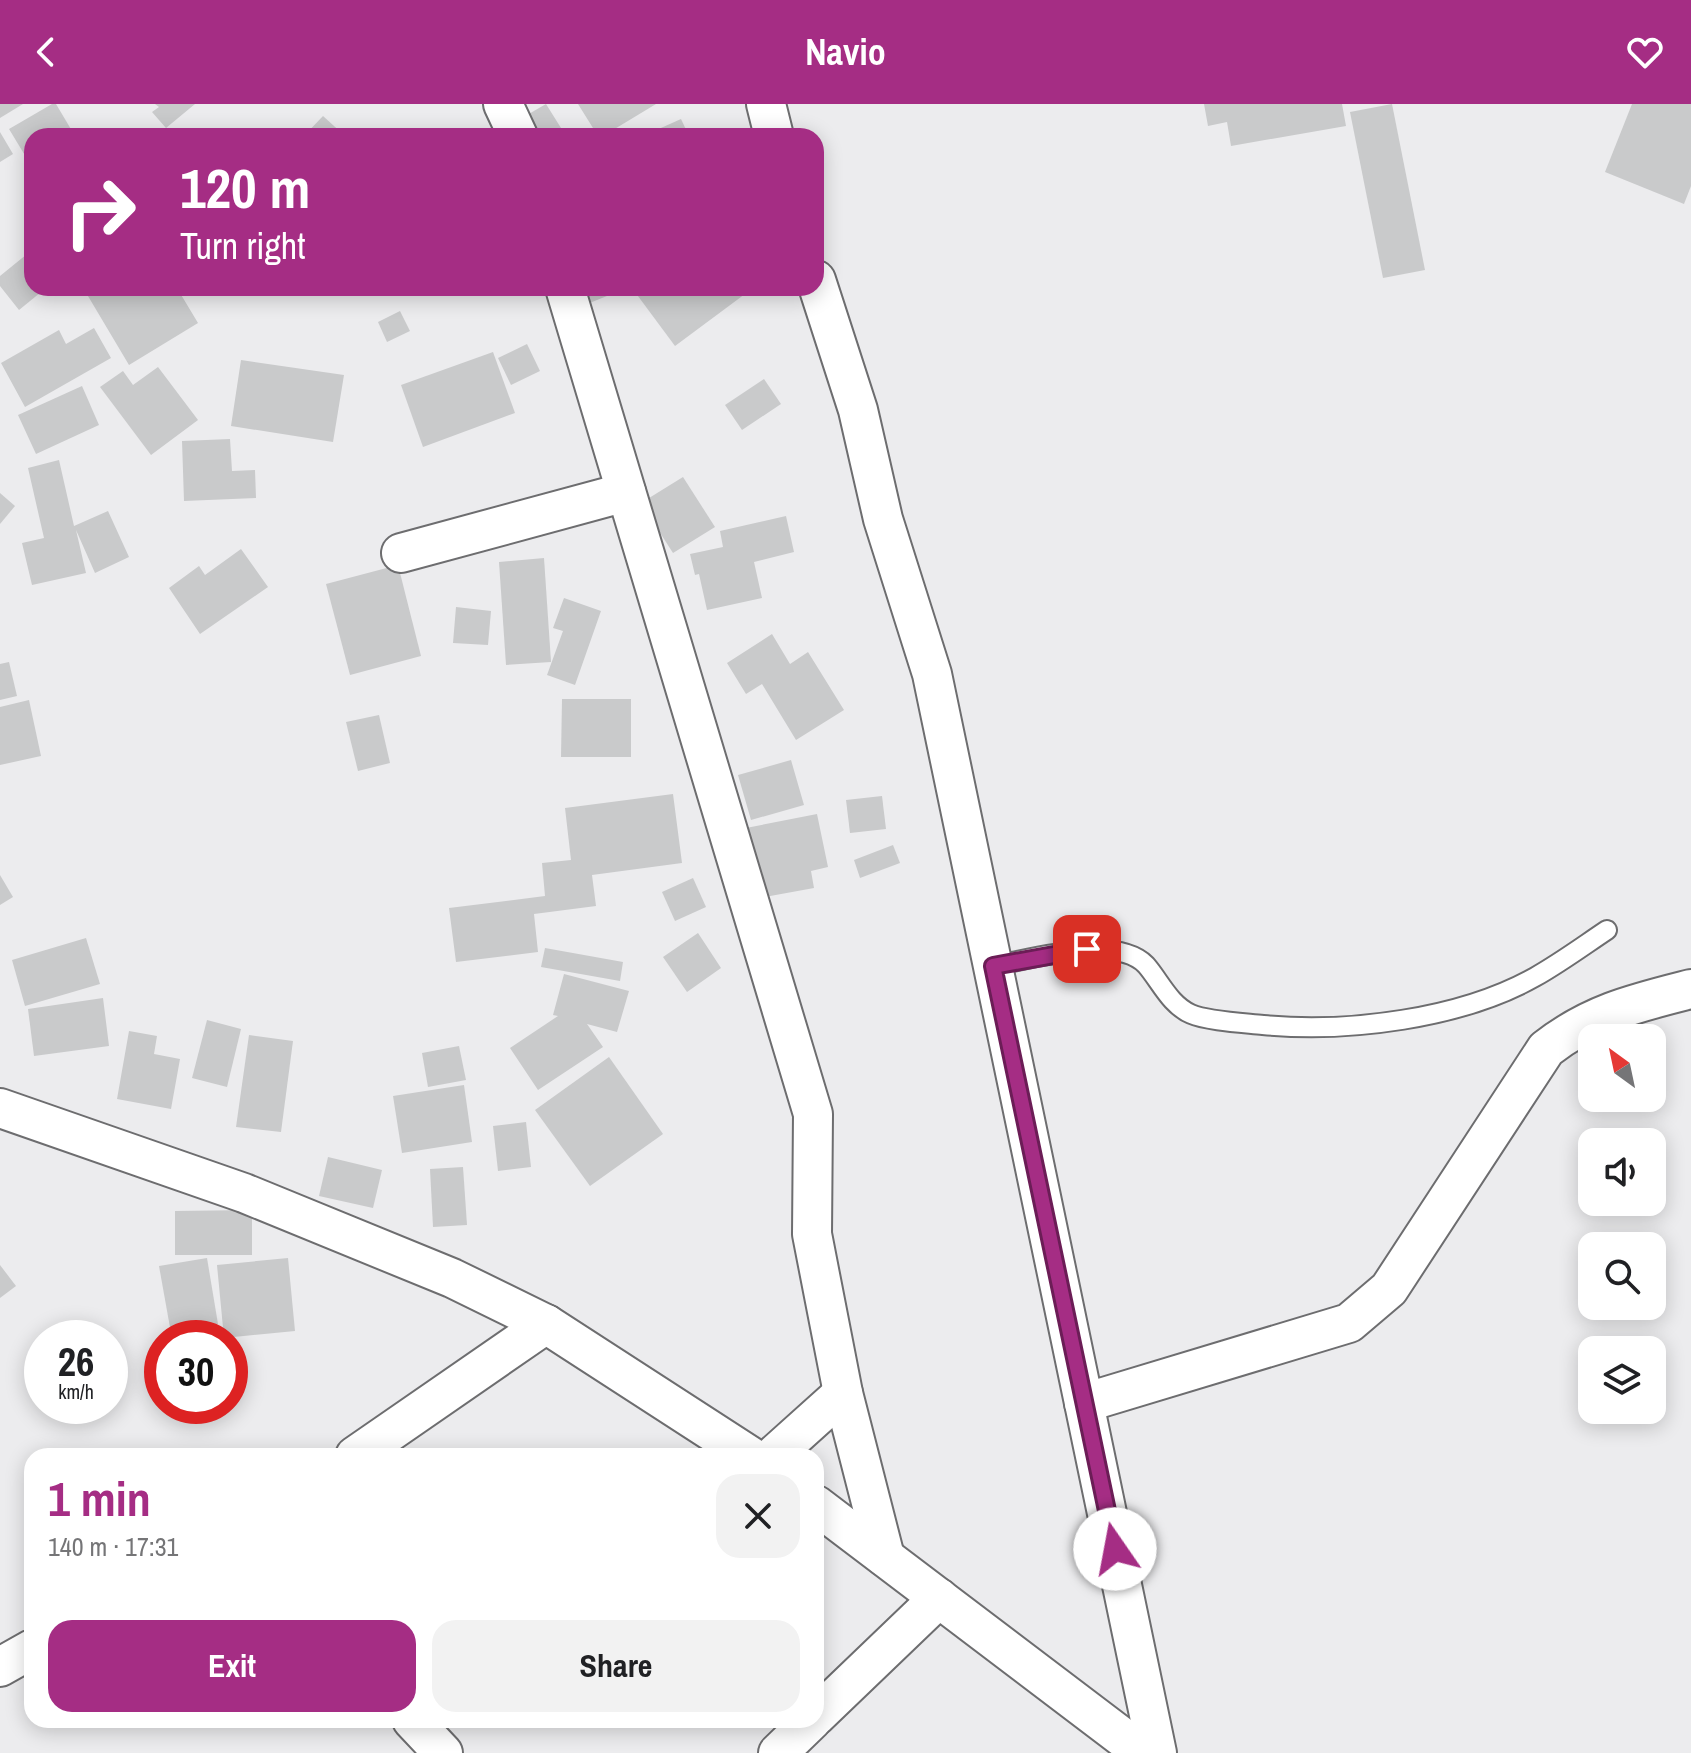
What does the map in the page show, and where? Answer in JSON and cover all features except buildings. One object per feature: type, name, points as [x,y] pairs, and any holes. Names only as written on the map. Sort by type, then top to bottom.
[{"type":"street","points":[[503,104],[514,128]]},
{"type":"street","points":[[766,104],[772,128]]},
{"type":"street","points":[[567,296],[813,1114],[812,1234],[843,1393],[885,1557]]},
{"type":"street","points":[[821,296],[858,410],[883,519],[932,674],[1157,1753]]},
{"type":"street","points":[[401,553],[626,492]]},
{"type":"street","points":[[1084,1403],[1349,1323],[1389,1289],[1546,1049],[1573,1028],[1585,1023],[1632,1004],[1691,989]]},
{"type":"street","points":[[0,1108],[244,1193],[452,1278],[546,1324],[738,1448]]},
{"type":"street","points":[[367,1448],[546,1324]]},
{"type":"street","points":[[782,1448],[843,1393]]},
{"type":"street","points":[[824,1511],[1143,1753]]},
{"type":"street","points":[[824,1708],[939,1598]]},
{"type":"street","points":[[0,1667],[24,1654]]},
{"type":"street","points":[[420,1728],[443,1753]]},
{"type":"street","points":[[778,1753],[804,1728]]},
{"type":"lane","points":[[993,966],[1087,949],[1121,953],[1144,963],[1161,988],[1190,1014],[1303,1029],[1373,1024],[1454,1010],[1533,978],[1607,930]]},
{"type":"route","points":[[1087,949],[993,966],[1115,1549]]}]
